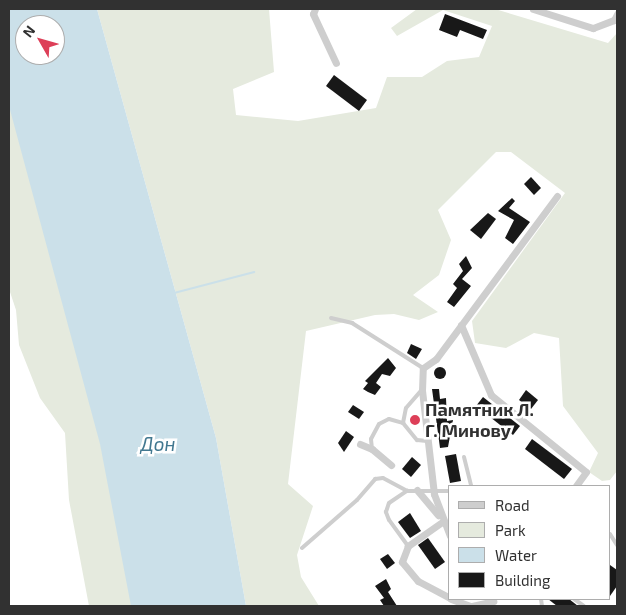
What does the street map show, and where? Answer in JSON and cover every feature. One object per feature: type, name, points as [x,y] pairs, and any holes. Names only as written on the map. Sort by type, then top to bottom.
[{"type":"street","points":[[315,9],[313,14],[336,63]]},
{"type":"street","points":[[533,9],[593,28],[614,20],[617,14]]},
{"type":"street","points":[[441,520],[434,494],[422,391],[423,368],[436,358],[557,196]]},
{"type":"street","points":[[461,325],[490,395],[586,472],[579,484]]},
{"type":"street","points":[[360,444],[372,449],[391,465]]},
{"type":"street","points":[[417,490],[441,520],[448,532]]},
{"type":"street","points":[[441,520],[408,546],[402,562],[407,572],[448,597]]},
{"type":"street","points":[[461,605],[471,606],[496,601]]},
{"type":"lane","points":[[331,318],[352,323],[423,368]]},
{"type":"lane","points":[[403,423],[406,408],[422,391]]},
{"type":"lane","points":[[372,449],[371,439],[379,424],[389,419],[403,423],[417,440],[429,441]]},
{"type":"lane","points":[[464,457],[470,485]]},
{"type":"lane","points":[[302,548],[357,500],[375,479],[383,478],[407,491]]},
{"type":"lane","points":[[408,546],[386,512],[389,503],[407,491],[417,490],[434,494],[448,491]]},
{"type":"green space","points":[[97,9],[269,9],[274,72],[233,89],[236,115],[298,121],[376,108],[387,77],[422,77],[447,61],[479,57],[492,26],[443,10],[397,36],[391,28],[417,9],[495,9],[608,43],[617,33],[617,471],[610,480],[602,481],[589,472],[598,453],[563,406],[559,338],[534,333],[506,348],[475,343],[472,321],[565,193],[511,152],[496,152],[438,210],[451,240],[439,275],[413,295],[438,312],[419,320],[394,314],[375,315],[306,331],[288,484],[313,506],[297,555],[301,577],[319,606],[246,606],[216,438]]},
{"type":"green space","points":[[9,98],[92,403],[135,606],[89,606],[69,500],[65,433],[40,398],[19,345],[16,310],[9,289]]},
{"type":"water","name":"Дон","points":[[9,9],[97,9],[216,438],[246,606],[131,606],[100,444],[9,106]]},
{"type":"building","points":[[445,14],[487,30],[483,39],[460,30],[457,37],[439,30]]},
{"type":"building","points":[[334,75],[367,100],[359,111],[326,86]]},
{"type":"building","points":[[531,177],[541,188],[534,195],[524,184]]},
{"type":"building","points":[[512,198],[515,201],[509,208],[530,222],[513,244],[505,238],[514,220],[498,211]]},
{"type":"building","points":[[488,213],[496,219],[481,239],[470,230]]},
{"type":"building","points":[[466,256],[472,268],[462,279],[471,286],[454,307],[447,302],[457,288],[453,284],[463,271],[459,264]]},
{"type":"building","points":[[411,344],[422,349],[416,359],[407,353]]},
{"type":"building","points":[[388,358],[396,368],[390,376],[382,374],[376,383],[381,387],[375,395],[363,389],[368,383],[365,381]]},
{"type":"building","points":[[438,367],[442,367],[446,373],[442,379],[438,379],[434,375],[434,371]]},
{"type":"building","points":[[432,389],[439,389],[440,399],[446,398],[447,421],[453,420],[448,447],[440,448]]},
{"type":"building","points":[[526,390],[538,400],[531,409],[519,400]]},
{"type":"building","points":[[483,397],[520,426],[513,435],[476,406]]},
{"type":"building","points":[[353,405],[364,412],[359,419],[348,412]]},
{"type":"building","points":[[346,431],[354,437],[344,452],[338,443]]},
{"type":"building","points":[[532,439],[572,469],[564,479],[525,449]]},
{"type":"building","points":[[456,454],[461,481],[450,483],[445,456]]},
{"type":"building","points":[[412,457],[421,465],[411,477],[402,469]]},
{"type":"building","points":[[410,513],[421,531],[410,538],[398,522]]},
{"type":"building","points":[[428,538],[445,562],[435,569],[418,545]]},
{"type":"building","points":[[388,554],[395,563],[387,569],[380,559]]},
{"type":"building","points":[[611,566],[617,570],[617,586],[611,595]]},
{"type":"building","points":[[386,579],[391,589],[388,592],[397,606],[384,606],[380,600],[384,598],[375,586]]},
{"type":"building","points":[[549,600],[570,600],[578,606],[557,606]]},
{"type":"waterway","points":[[174,293],[254,272]]},
{"type":"place","name":"Памятник Л. Г. Минову","points":[[415,420]]}]
